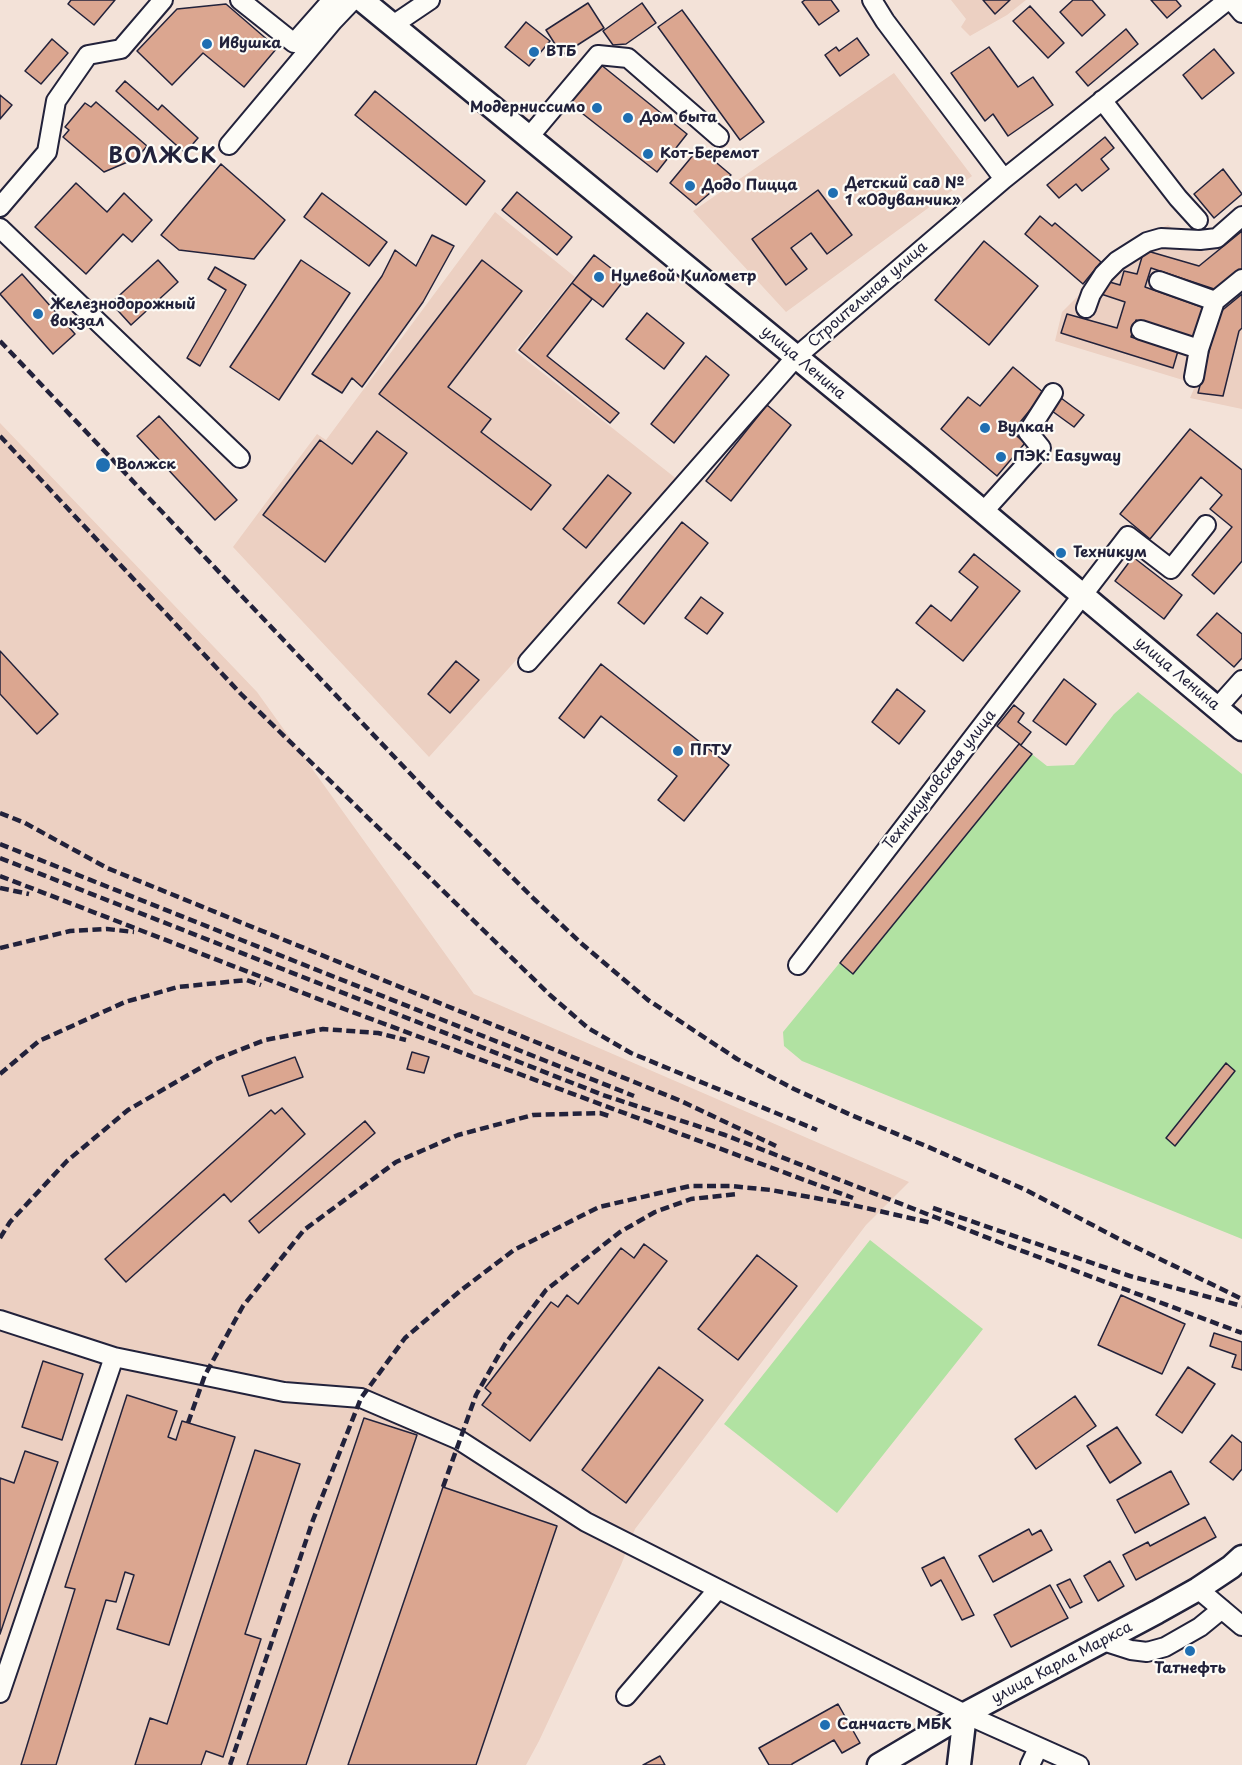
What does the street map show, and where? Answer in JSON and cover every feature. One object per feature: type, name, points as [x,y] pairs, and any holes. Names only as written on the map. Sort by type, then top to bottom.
[{"type":"main road","name":"улица Ленина","points":[[362,0],[796,357],[1242,729]]},
{"type":"main road","name":"улица Карла Маркса","points":[[879,1765],[965,1714],[1198,1589],[1242,1557]]},
{"type":"main road","points":[[958,1765],[965,1714]]},
{"type":"main road","points":[[920,1741],[939,1744],[950,1753],[958,1765]]},
{"type":"street","points":[[0,207],[47,152],[56,100],[87,56],[121,49],[163,0]]},
{"type":"street","points":[[240,0],[294,43],[332,0]]},
{"type":"street","points":[[229,145],[353,0]]},
{"type":"street","points":[[393,25],[430,0]]},
{"type":"street","points":[[872,0],[885,21],[1004,179]]},
{"type":"street","points":[[1230,0],[1242,13]]},
{"type":"street","name":"Строительная улица","points":[[528,662],[796,357],[1004,179],[1230,0]]},
{"type":"street","points":[[529,137],[597,55],[628,58],[719,137]]},
{"type":"street","points":[[1102,100],[1178,198],[1198,220]]},
{"type":"street","points":[[1086,308],[1091,294],[1104,274],[1117,261],[1146,242],[1161,238],[1200,240],[1217,238],[1242,216]]},
{"type":"street","points":[[0,228],[240,459]]},
{"type":"street","points":[[1194,377],[1199,349],[1215,301],[1242,279]]},
{"type":"street","points":[[1159,281],[1215,301]]},
{"type":"street","points":[[1141,330],[1199,349]]},
{"type":"street","points":[[983,512],[1041,448],[1028,432],[1053,393]]},
{"type":"street","name":"Техникумовская улица","points":[[798,965],[1128,536],[1172,569],[1206,525]]},
{"type":"street","points":[[1217,708],[1242,680]]},
{"type":"street","points":[[0,1320],[114,1357],[284,1392],[361,1398],[459,1440],[586,1522],[965,1714],[1078,1765]]},
{"type":"street","points":[[0,1693],[114,1357]]},
{"type":"street","points":[[626,1696],[717,1589]]},
{"type":"street","points":[[1198,1589],[1242,1626]]},
{"type":"street","points":[[1103,1641],[1131,1650],[1148,1652],[1164,1647],[1200,1626],[1222,1609]]},
{"type":"street","points":[[1030,1765],[1038,1748]]},
{"type":"shaded area","points":[[951,0],[1026,0],[1007,15],[970,36],[961,27],[966,19]]},
{"type":"shaded area","name":"Детский сад № 1 «Одуванчик»","points":[[894,73],[972,176],[786,312],[693,211]]},
{"type":"shaded area","points":[[495,212],[575,277],[515,351],[678,480],[429,757],[233,547],[317,434],[326,440]]},
{"type":"shaded area","points":[[1242,221],[1242,409],[1190,398],[1196,384],[1055,341],[1062,312],[1094,280],[1118,247],[1168,225],[1204,252]]},
{"type":"shaded area","points":[[0,423],[257,692],[474,994],[909,1182],[866,1225],[635,1529],[621,1565],[526,1765],[0,1765]]},
{"type":"green space","points":[[1138,692],[1242,774],[1242,1239],[802,1061],[784,1046],[783,1032],[1019,744],[1047,766],[1074,765],[1114,714]]},
{"type":"green space","points":[[870,1240],[983,1329],[837,1513],[724,1424]]},
{"type":"building","points":[[71,0],[115,0],[94,25],[68,4]]},
{"type":"building","points":[[831,0],[839,11],[819,25],[802,2]]},
{"type":"building","points":[[983,0],[1010,0],[995,14]]},
{"type":"building","points":[[1073,0],[1092,0],[1105,15],[1082,36],[1060,12]]},
{"type":"building","points":[[1151,0],[1176,0],[1181,6],[1167,18]]},
{"type":"building","points":[[588,3],[604,28],[562,55],[546,30]]},
{"type":"building","points":[[642,3],[656,23],[626,44],[613,45],[603,31]]},
{"type":"building","points":[[226,4],[277,48],[244,87],[203,53],[172,85],[137,51],[177,9]]},
{"type":"building","points":[[1030,6],[1064,43],[1048,58],[1013,21]]},
{"type":"building","points":[[682,10],[764,122],[740,140],[658,27]]},
{"type":"building","points":[[526,22],[550,41],[529,66],[505,47]]},
{"type":"building","points":[[1126,29],[1138,44],[1088,86],[1076,72]]},
{"type":"building","points":[[857,38],[869,55],[840,76],[825,55],[836,47],[839,51]]},
{"type":"building","points":[[52,39],[68,53],[41,84],[25,71]]},
{"type":"building","points":[[989,47],[1018,87],[1033,77],[1053,105],[1008,136],[993,114],[985,121],[951,73]]},
{"type":"building","points":[[1214,49],[1234,73],[1202,99],[1183,75]]},
{"type":"building","name":"Дом быта","points":[[600,64],[687,134],[657,172],[569,103]]},
{"type":"building","points":[[125,81],[158,110],[162,105],[198,138],[185,153],[116,91]]},
{"type":"building","points":[[375,91],[485,181],[466,205],[355,115]]},
{"type":"building","points":[[0,95],[12,105],[0,119]]},
{"type":"building","points":[[96,102],[147,146],[137,158],[104,172],[63,137],[69,130],[65,127],[85,103],[91,107]]},
{"type":"building","points":[[1105,137],[1114,148],[1101,159],[1109,169],[1082,191],[1076,184],[1059,198],[1047,185]]},
{"type":"building","points":[[699,148],[731,175],[696,205],[670,183]]},
{"type":"building","points":[[221,164],[285,220],[254,259],[179,250],[161,235]]},
{"type":"building","points":[[1223,169],[1242,194],[1214,218],[1194,194]]},
{"type":"building","points":[[76,183],[107,212],[124,193],[152,220],[132,242],[123,234],[86,274],[35,227]]},
{"type":"building","points":[[818,190],[852,235],[827,254],[811,233],[791,248],[807,269],[786,285],[752,239]]},
{"type":"building","points":[[517,192],[572,237],[557,255],[502,210]]},
{"type":"building","points":[[322,193],[387,242],[369,266],[304,217]]},
{"type":"building","points":[[1040,216],[1052,226],[1055,223],[1101,262],[1083,284],[1025,234]]},
{"type":"building","points":[[1242,231],[1242,269],[1217,290],[1151,268],[1145,287],[1204,308],[1194,338],[1136,320],[1131,337],[1178,351],[1173,368],[1061,333],[1067,314],[1117,328],[1125,302],[1101,294],[1106,281],[1120,285],[1124,271],[1137,274],[1144,250],[1199,266]]},
{"type":"building","points":[[432,235],[454,246],[423,302],[362,387],[352,378],[342,393],[312,374],[382,276],[395,250],[416,266]]},
{"type":"building","points":[[984,241],[1038,286],[989,345],[935,300]]},
{"type":"building","points":[[594,255],[625,279],[603,307],[572,283]]},
{"type":"building","points":[[158,260],[178,282],[131,325],[111,303]]},
{"type":"building","points":[[301,260],[350,293],[279,400],[230,367]]},
{"type":"building","points":[[482,260],[522,291],[448,387],[491,419],[481,432],[551,485],[531,510],[379,394]]},
{"type":"building","points":[[215,267],[246,285],[200,366],[187,358],[226,290],[208,279]]},
{"type":"building","name":"Железнодорожный вокзал","points":[[22,274],[75,334],[53,354],[0,294]]},
{"type":"building","points":[[572,283],[592,299],[547,356],[619,413],[610,423],[519,350]]},
{"type":"building","points":[[1242,294],[1242,328],[1239,331],[1223,396],[1198,393],[1219,313]]},
{"type":"building","points":[[647,313],[684,343],[664,369],[626,339]]},
{"type":"building","points":[[706,356],[729,375],[674,443],[651,424]]},
{"type":"building","points":[[1013,367],[1044,393],[1012,432],[1025,443],[997,476],[941,429],[968,397],[980,406]]},
{"type":"building","points":[[1061,398],[1084,415],[1074,427],[1052,411]]},
{"type":"building","points":[[767,405],[791,425],[731,501],[706,481]]},
{"type":"building","points":[[159,416],[237,500],[215,520],[137,436]]},
{"type":"building","points":[[1190,429],[1242,470],[1242,561],[1214,594],[1192,575],[1232,527],[1210,509],[1222,495],[1201,477],[1150,539],[1120,514]]},
{"type":"building","points":[[377,431],[407,453],[325,562],[263,515],[320,440],[352,464]]},
{"type":"building","points":[[608,475],[631,493],[586,548],[563,529]]},
{"type":"building","points":[[682,522],[708,543],[644,624],[618,603]]},
{"type":"building","points":[[974,554],[1020,591],[963,661],[916,623],[931,605],[951,621],[978,587],[959,572]]},
{"type":"building","points":[[1133,557],[1182,595],[1164,619],[1115,581]]},
{"type":"building","points":[[701,597],[723,613],[707,634],[685,618]]},
{"type":"building","points":[[1217,613],[1242,634],[1242,658],[1234,667],[1197,635]]},
{"type":"building","points":[[0,651],[58,714],[37,734],[0,694]]},
{"type":"building","points":[[456,661],[479,680],[450,713],[428,694]]},
{"type":"building","name":"ПГТУ","points":[[601,664],[729,765],[684,821],[658,800],[677,776],[601,716],[584,738],[559,718]]},
{"type":"building","points":[[1064,679],[1096,704],[1066,745],[1033,721]]},
{"type":"building","points":[[897,689],[925,711],[899,744],[872,722]]},
{"type":"building","points":[[1014,705],[1024,713],[1018,722],[1031,732],[1021,745],[997,726]]},
{"type":"building","points":[[1019,744],[1032,754],[853,974],[840,963]]},
{"type":"building","points":[[412,1052],[429,1057],[424,1073],[407,1069]]},
{"type":"building","points":[[295,1057],[303,1077],[249,1096],[242,1076]]},
{"type":"building","points":[[1226,1063],[1235,1071],[1175,1146],[1166,1138]]},
{"type":"building","points":[[282,1108],[305,1134],[231,1202],[224,1194],[126,1282],[105,1259],[271,1110],[275,1114]]},
{"type":"building","points":[[365,1121],[375,1133],[259,1233],[249,1221]]},
{"type":"building","points":[[644,1244],[667,1261],[530,1441],[482,1405],[491,1393],[485,1388],[551,1302],[558,1307],[567,1295],[578,1304],[621,1248],[634,1258]]},
{"type":"building","points":[[757,1255],[797,1286],[738,1360],[698,1329]]},
{"type":"building","points":[[1121,1295],[1185,1324],[1162,1374],[1098,1345]]},
{"type":"building","points":[[1214,1333],[1242,1342],[1242,1370],[1232,1367],[1236,1355],[1210,1346]]},
{"type":"building","points":[[43,1361],[83,1374],[62,1440],[22,1427]]},
{"type":"building","points":[[659,1367],[703,1400],[626,1503],[582,1470]]},
{"type":"building","points":[[1188,1367],[1215,1384],[1182,1433],[1156,1415]]},
{"type":"building","points":[[127,1395],[177,1411],[168,1437],[176,1440],[182,1421],[235,1437],[169,1645],[117,1629],[134,1575],[125,1572],[116,1602],[106,1600],[56,1765],[21,1765],[75,1589],[65,1587]]},
{"type":"building","points":[[1075,1396],[1096,1426],[1036,1469],[1015,1439]]},
{"type":"building","points":[[364,1418],[417,1435],[306,1765],[247,1765]]},
{"type":"building","points":[[1117,1427],[1141,1463],[1110,1483],[1087,1446]]},
{"type":"building","points":[[1232,1435],[1242,1443],[1242,1469],[1233,1480],[1210,1462]]},
{"type":"building","points":[[255,1450],[300,1464],[245,1634],[261,1639],[223,1757],[206,1751],[201,1765],[135,1765],[150,1718],[167,1724]]},
{"type":"building","points":[[25,1451],[58,1462],[0,1634],[0,1478],[14,1483]]},
{"type":"building","points":[[1171,1471],[1189,1504],[1135,1533],[1117,1500]]},
{"type":"building","points":[[443,1487],[557,1526],[476,1765],[348,1765]]},
{"type":"building","points":[[1205,1517],[1216,1537],[1136,1580],[1123,1555],[1148,1542],[1150,1546]]},
{"type":"building","points":[[1029,1529],[1032,1535],[1041,1530],[1052,1550],[993,1582],[979,1556]]},
{"type":"building","points":[[944,1557],[974,1615],[962,1620],[941,1580],[931,1586],[922,1568]]},
{"type":"building","points":[[1110,1561],[1124,1586],[1098,1601],[1084,1576]]},
{"type":"building","points":[[1070,1579],[1082,1602],[1070,1608],[1057,1585]]},
{"type":"building","points":[[1050,1585],[1068,1618],[1011,1647],[994,1615]]},
{"type":"building","name":"Санчасть МБК","points":[[838,1704],[860,1743],[842,1753],[834,1740],[792,1765],[769,1765],[759,1748]]},
{"type":"building","points":[[660,1756],[665,1765],[643,1765]]},
{"type":"railway","points":[[0,341],[440,805],[534,899],[582,944],[648,1000],[737,1059],[794,1089],[1026,1190],[1121,1240],[1242,1299]]},
{"type":"railway","points":[[0,436],[241,694],[550,995],[588,1028],[631,1053],[817,1130]]},
{"type":"railway","points":[[0,813],[25,823],[107,868],[681,1101],[776,1146]]},
{"type":"railway","points":[[0,844],[634,1096]]},
{"type":"railway","points":[[0,858],[603,1095],[725,1135],[1001,1243],[1242,1333]]},
{"type":"railway","points":[[0,876],[347,1010],[853,1198]]},
{"type":"railway","points":[[0,888],[29,894]]},
{"type":"railway","points":[[0,948],[70,931],[107,929],[134,932]]},
{"type":"railway","points":[[0,1074],[39,1041],[125,1002],[178,987],[247,980],[261,985]]},
{"type":"railway","points":[[0,1238],[10,1222],[67,1161],[128,1110],[214,1060],[265,1040],[323,1029],[378,1033],[406,1040]]},
{"type":"railway","points":[[188,1423],[205,1375],[243,1306],[304,1230],[396,1162],[458,1135],[533,1115],[600,1113],[612,1117]]},
{"type":"railway","points":[[230,1765],[313,1520],[361,1398],[405,1338],[460,1291],[514,1250],[599,1207],[690,1186],[731,1186],[771,1190],[932,1223]]},
{"type":"railway","points":[[443,1487],[476,1395],[505,1344],[546,1290],[620,1232],[655,1212],[691,1199],[738,1194]]},
{"type":"railway","points":[[933,1208],[1130,1276],[1242,1306]]},
{"type":"place","name":"Ивушка","points":[[207,44]]},
{"type":"place","name":"ВТБ","points":[[534,52]]},
{"type":"place","name":"Модерниссимо","points":[[597,108]]},
{"type":"place","name":"Дом быта","points":[[628,118]]},
{"type":"place","name":"Кот-Беремот","points":[[648,154]]},
{"type":"place","name":"Додо Пицца","points":[[690,186]]},
{"type":"place","name":"Детский сад № 1 «Одуванчик»","points":[[833,193]]},
{"type":"place","name":"Нулевой Километр","points":[[599,277]]},
{"type":"place","name":"Железнодорожный вокзал","points":[[38,314]]},
{"type":"place","name":"Вулкан","points":[[985,428]]},
{"type":"place","name":"ПЭК: Easyway","points":[[1001,457]]},
{"type":"place","name":"Волжск","points":[[103,465]]},
{"type":"place","name":"Техникум","points":[[1061,553]]},
{"type":"place","name":"ПГТУ","points":[[678,751]]},
{"type":"place","name":"Татнефть","points":[[1190,1651]]},
{"type":"place","name":"Санчасть МБК","points":[[825,1725]]},
{"type":"district","name":"ВОЛЖСК","points":[[163,157]]}]
